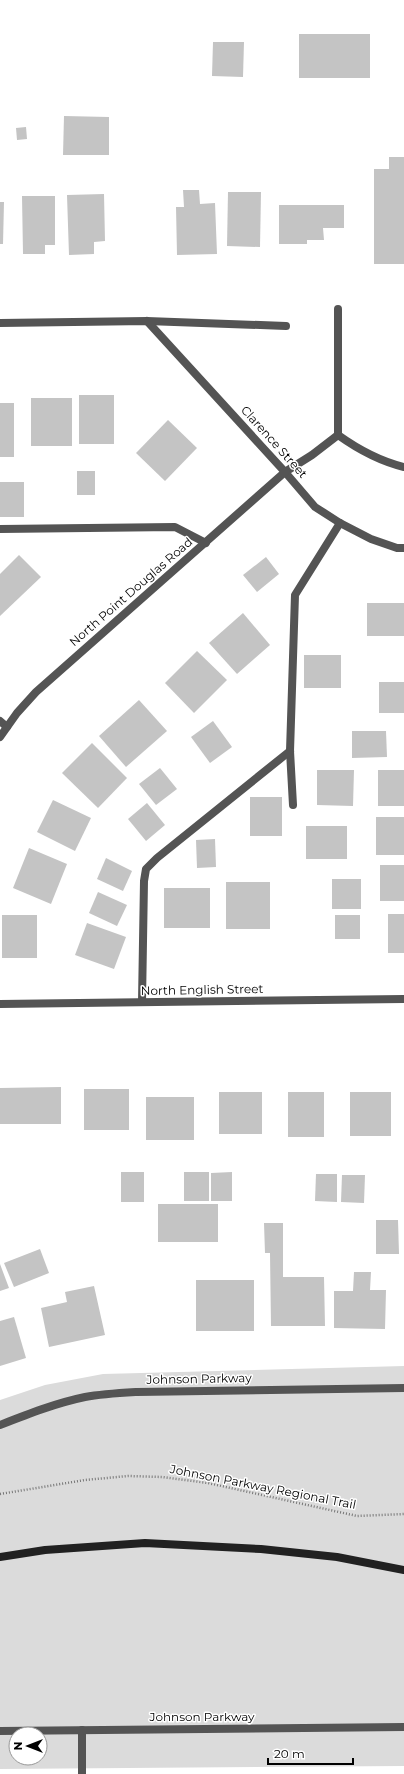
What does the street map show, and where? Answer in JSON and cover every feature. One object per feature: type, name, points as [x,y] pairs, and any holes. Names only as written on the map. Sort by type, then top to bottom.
[{"type":"street","points":[[338,308],[338,435],[356,448],[384,462],[404,467]]},
{"type":"street","points":[[0,323],[147,321],[286,326]]},
{"type":"street","name":"Clarence Street","points":[[147,321],[315,507],[340,524],[371,539],[397,548],[404,548]]},
{"type":"street","name":"North Point Douglas Road","points":[[0,737],[36,692],[285,472],[312,455],[338,435]]},
{"type":"street","points":[[293,805],[290,751],[295,595],[340,524]]},
{"type":"street","points":[[0,530],[175,527],[206,543]]},
{"type":"street","points":[[0,721],[7,727]]},
{"type":"street","points":[[142,1002],[144,880],[146,869],[157,858],[290,751]]},
{"type":"street","name":"North English Street","points":[[0,1004],[404,999]]},
{"type":"street","name":"Johnson Parkway","points":[[0,1426],[58,1404],[85,1397],[109,1394],[137,1392],[404,1388]]},
{"type":"street","points":[[0,1556],[45,1550],[152,1544],[261,1550],[322,1556],[404,1570]]},
{"type":"street","name":"Johnson Parkway","points":[[0,1731],[404,1727]]},
{"type":"street","points":[[82,1730],[82,1774]]},
{"type":"path","name":"Johnson Parkway Regional Trail","points":[[0,1494],[85,1480],[128,1476],[162,1477],[208,1483],[357,1516],[404,1514]]},
{"type":"shaded area","points":[[404,1366],[404,1766],[0,1769],[0,1400],[45,1385],[103,1374]]},
{"type":"building","points":[[299,34],[370,34],[370,78],[299,78]]},
{"type":"building","points":[[213,42],[244,42],[243,77],[212,76]]},
{"type":"building","points":[[64,116],[109,117],[109,155],[63,155]]},
{"type":"building","points":[[26,127],[27,139],[17,140],[16,128]]},
{"type":"building","points":[[389,157],[404,157],[404,264],[374,264],[374,169],[389,169]]},
{"type":"building","points":[[183,190],[199,190],[200,204],[215,203],[217,254],[177,255],[176,207],[184,207]]},
{"type":"building","points":[[228,192],[261,192],[260,247],[227,246]]},
{"type":"building","points":[[104,194],[105,241],[94,242],[94,254],[69,255],[67,195]]},
{"type":"building","points":[[22,196],[55,196],[55,245],[45,245],[45,254],[23,254]]},
{"type":"building","points":[[0,202],[4,202],[3,244],[0,244]]},
{"type":"building","points":[[279,205],[344,205],[344,228],[323,228],[324,240],[307,240],[307,244],[279,244]]},
{"type":"building","points":[[79,395],[114,395],[114,444],[79,444]]},
{"type":"building","points":[[31,398],[72,398],[72,446],[31,446]]},
{"type":"building","points":[[0,403],[14,403],[14,457],[0,457]]},
{"type":"building","points":[[168,420],[197,448],[165,481],[136,453]]},
{"type":"building","points":[[77,471],[95,471],[95,495],[77,495]]},
{"type":"building","points":[[0,482],[24,482],[24,517],[0,517]]},
{"type":"building","points":[[19,555],[41,577],[0,616],[0,574]]},
{"type":"building","points":[[266,557],[279,574],[257,592],[243,575]]},
{"type":"building","points":[[367,603],[404,603],[404,636],[367,636]]},
{"type":"building","points":[[243,613],[270,645],[237,674],[209,643]]},
{"type":"building","points":[[197,651],[227,680],[194,713],[165,683]]},
{"type":"building","points":[[304,655],[341,655],[341,688],[304,688]]},
{"type":"building","points":[[379,682],[404,682],[404,713],[379,713]]},
{"type":"building","points":[[139,700],[167,731],[126,767],[99,736]]},
{"type":"building","points":[[213,721],[232,747],[210,763],[191,737]]},
{"type":"building","points":[[352,731],[386,731],[387,757],[352,758]]},
{"type":"building","points":[[92,743],[127,778],[98,808],[62,773]]},
{"type":"building","points":[[160,768],[177,789],[156,805],[139,784]]},
{"type":"building","points":[[317,770],[354,770],[353,806],[317,805]]},
{"type":"building","points":[[378,770],[404,770],[404,806],[378,806]]},
{"type":"building","points":[[250,797],[282,797],[282,836],[250,836]]},
{"type":"building","points":[[53,800],[91,818],[75,851],[37,832]]},
{"type":"building","points":[[147,803],[165,825],[146,841],[128,819]]},
{"type":"building","points":[[376,817],[404,817],[404,855],[376,855]]},
{"type":"building","points":[[306,826],[347,826],[347,859],[306,859]]},
{"type":"building","points":[[215,839],[216,867],[197,868],[196,840]]},
{"type":"building","points":[[29,848],[67,864],[51,904],[13,888]]},
{"type":"building","points":[[106,858],[132,871],[123,891],[97,879]]},
{"type":"building","points":[[380,865],[404,865],[404,901],[380,901]]},
{"type":"building","points":[[332,879],[361,879],[361,909],[332,909]]},
{"type":"building","points":[[226,882],[270,882],[270,929],[226,929]]},
{"type":"building","points":[[164,888],[210,888],[210,928],[164,928]]},
{"type":"building","points":[[98,892],[127,905],[117,926],[89,913]]},
{"type":"building","points":[[388,914],[404,914],[404,953],[388,953]]},
{"type":"building","points":[[2,915],[37,915],[37,958],[2,958]]},
{"type":"building","points":[[335,915],[360,915],[360,939],[335,939]]},
{"type":"building","points":[[87,923],[126,937],[114,969],[75,955]]},
{"type":"building","points":[[61,1087],[61,1124],[0,1124],[0,1088]]},
{"type":"building","points":[[84,1089],[129,1089],[129,1130],[84,1130]]},
{"type":"building","points":[[219,1092],[262,1092],[262,1134],[219,1134]]},
{"type":"building","points":[[288,1092],[324,1092],[324,1137],[288,1137]]},
{"type":"building","points":[[350,1092],[391,1092],[391,1136],[350,1136]]},
{"type":"building","points":[[146,1097],[194,1097],[194,1140],[146,1140]]},
{"type":"building","points":[[121,1172],[144,1172],[144,1202],[121,1202]]},
{"type":"building","points":[[184,1172],[209,1172],[209,1201],[184,1201]]},
{"type":"building","points":[[232,1172],[232,1201],[211,1201],[211,1173]]},
{"type":"building","points":[[316,1174],[337,1174],[337,1202],[315,1201]]},
{"type":"building","points":[[342,1175],[365,1175],[364,1203],[341,1202]]},
{"type":"building","points":[[158,1204],[218,1204],[218,1242],[158,1242]]},
{"type":"building","points":[[376,1220],[398,1220],[399,1254],[376,1254]]},
{"type":"building","points":[[264,1223],[283,1223],[283,1277],[324,1277],[325,1326],[271,1326],[270,1253],[265,1253]]},
{"type":"building","points":[[40,1249],[49,1273],[14,1287],[4,1263]]},
{"type":"building","points":[[0,1264],[9,1288],[0,1291]]},
{"type":"building","points":[[354,1272],[371,1272],[370,1290],[386,1290],[385,1329],[334,1328],[334,1291],[353,1291]]},
{"type":"building","points":[[196,1280],[254,1280],[254,1331],[196,1331]]},
{"type":"building","points":[[94,1286],[105,1335],[49,1347],[41,1308],[67,1302],[65,1292]]},
{"type":"building","points":[[14,1317],[26,1358],[0,1366],[0,1321]]}]
